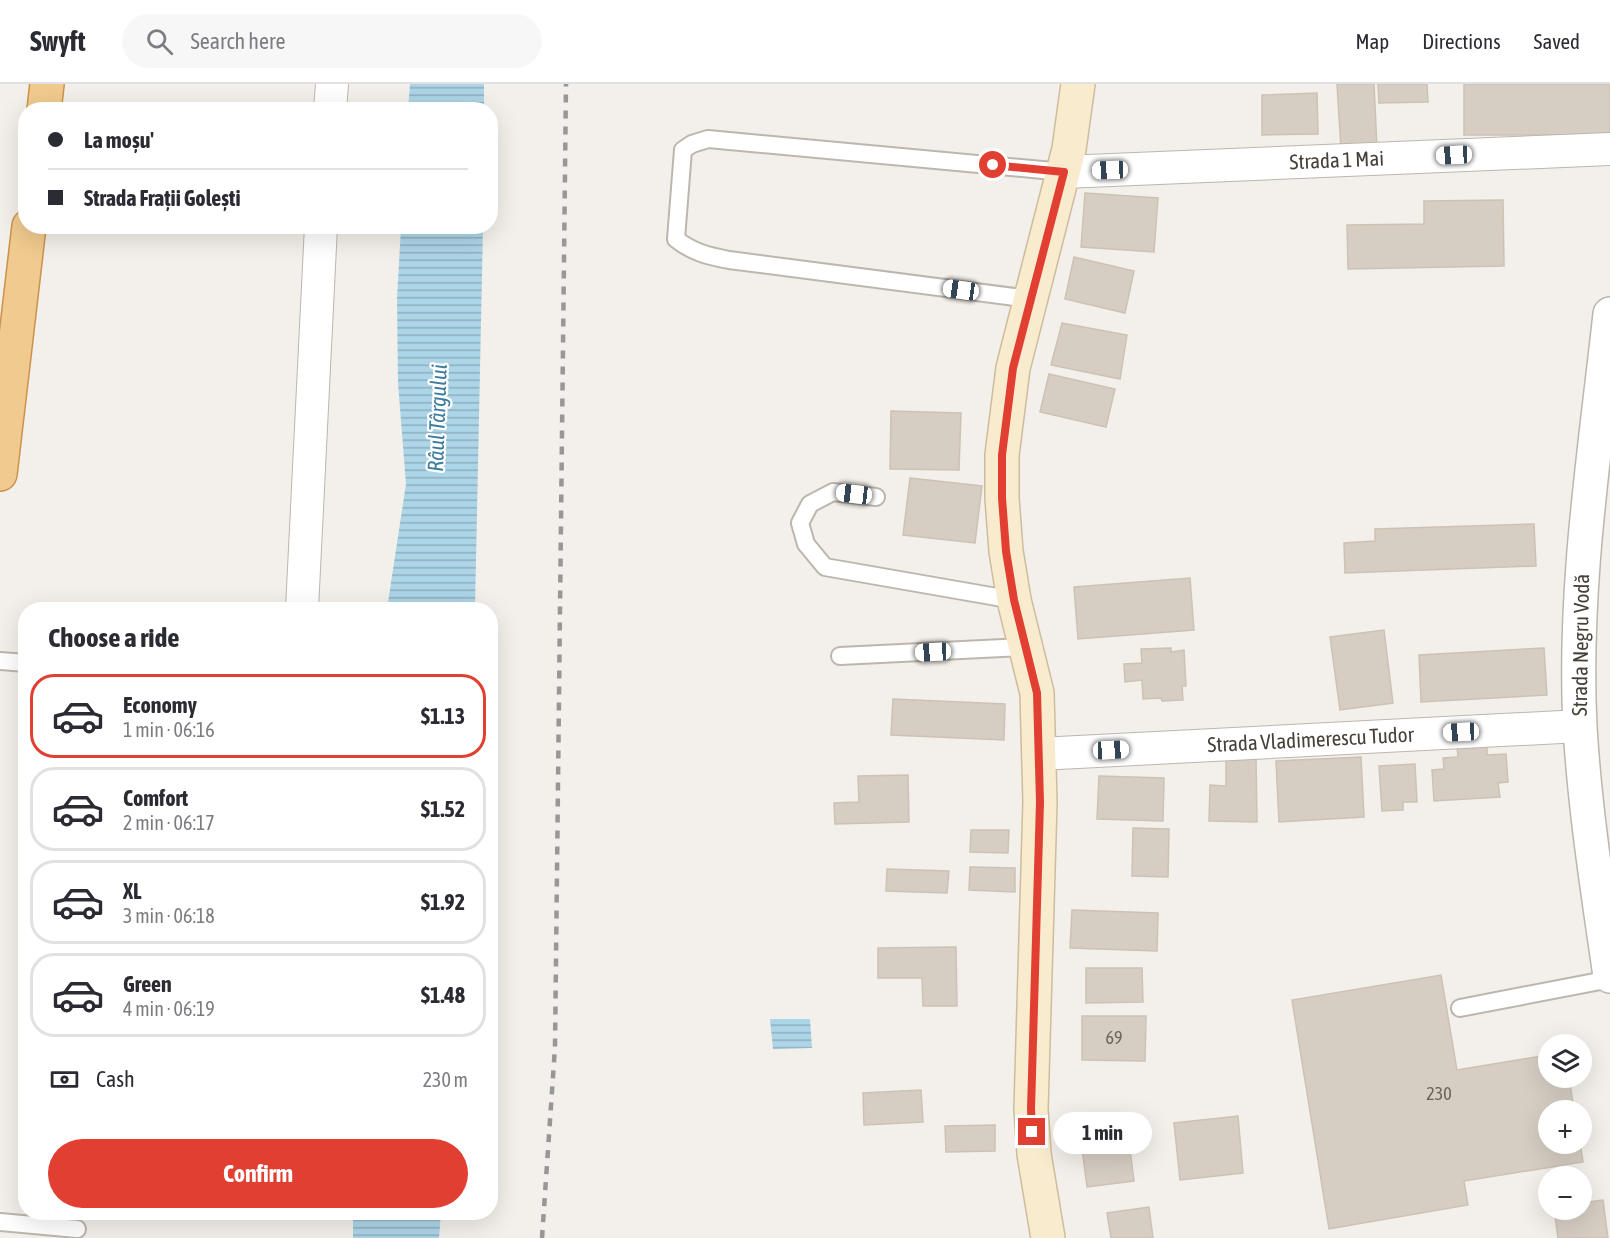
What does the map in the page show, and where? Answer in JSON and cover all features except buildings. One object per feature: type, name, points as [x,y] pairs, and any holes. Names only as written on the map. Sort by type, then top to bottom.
[{"type":"highway","points":[[45,102],[48,84]]},
{"type":"highway","points":[[0,474],[28,234]]},
{"type":"main road","points":[[1048,1238],[1034,1154],[1031,1109],[1040,802],[1037,693],[1014,600],[1006,551],[1002,455],[1013,368],[1064,172],[1078,84]]},
{"type":"street","points":[[331,102],[332,84]]},
{"type":"street","name":"Strada 1 Mai","points":[[1064,172],[1610,149]]},
{"type":"street","points":[[302,602],[321,234]]},
{"type":"street","name":"Strada Negru Vodă","points":[[1610,314],[1583,563],[1580,657],[1580,726],[1587,820],[1610,977]]},
{"type":"street","name":"Strada Vladimerescu Tudor","points":[[1039,754],[1580,726]]},
{"type":"lane","points":[[1030,299],[729,260],[687,248],[676,239],[683,150],[692,144],[708,139],[1064,172]]},
{"type":"lane","points":[[876,497],[832,492],[810,504],[800,523],[806,544],[825,567],[1014,600]]},
{"type":"lane","points":[[840,656],[1025,647]]},
{"type":"lane","points":[[0,661],[18,662]]},
{"type":"lane","points":[[1460,1008],[1610,977]]},
{"type":"lane","points":[[0,1222],[77,1229]]},
{"type":"water","points":[[410,84],[484,84],[484,102],[409,102]]},
{"type":"water","name":"Râul Târgului","points":[[401,234],[483,234],[475,602],[388,602],[406,484],[398,383],[397,299]]},
{"type":"water","points":[[770,1019],[810,1019],[812,1048],[773,1049]]},
{"type":"water","points":[[353,1220],[440,1220],[439,1238],[353,1238]]},
{"type":"railway","points":[[542,1238],[555,1047],[566,84]]},
{"type":"route","points":[[993,165],[1064,172],[1013,368],[1002,455],[1006,551],[1014,600],[1037,693],[1040,802],[1032,1132]]}]
